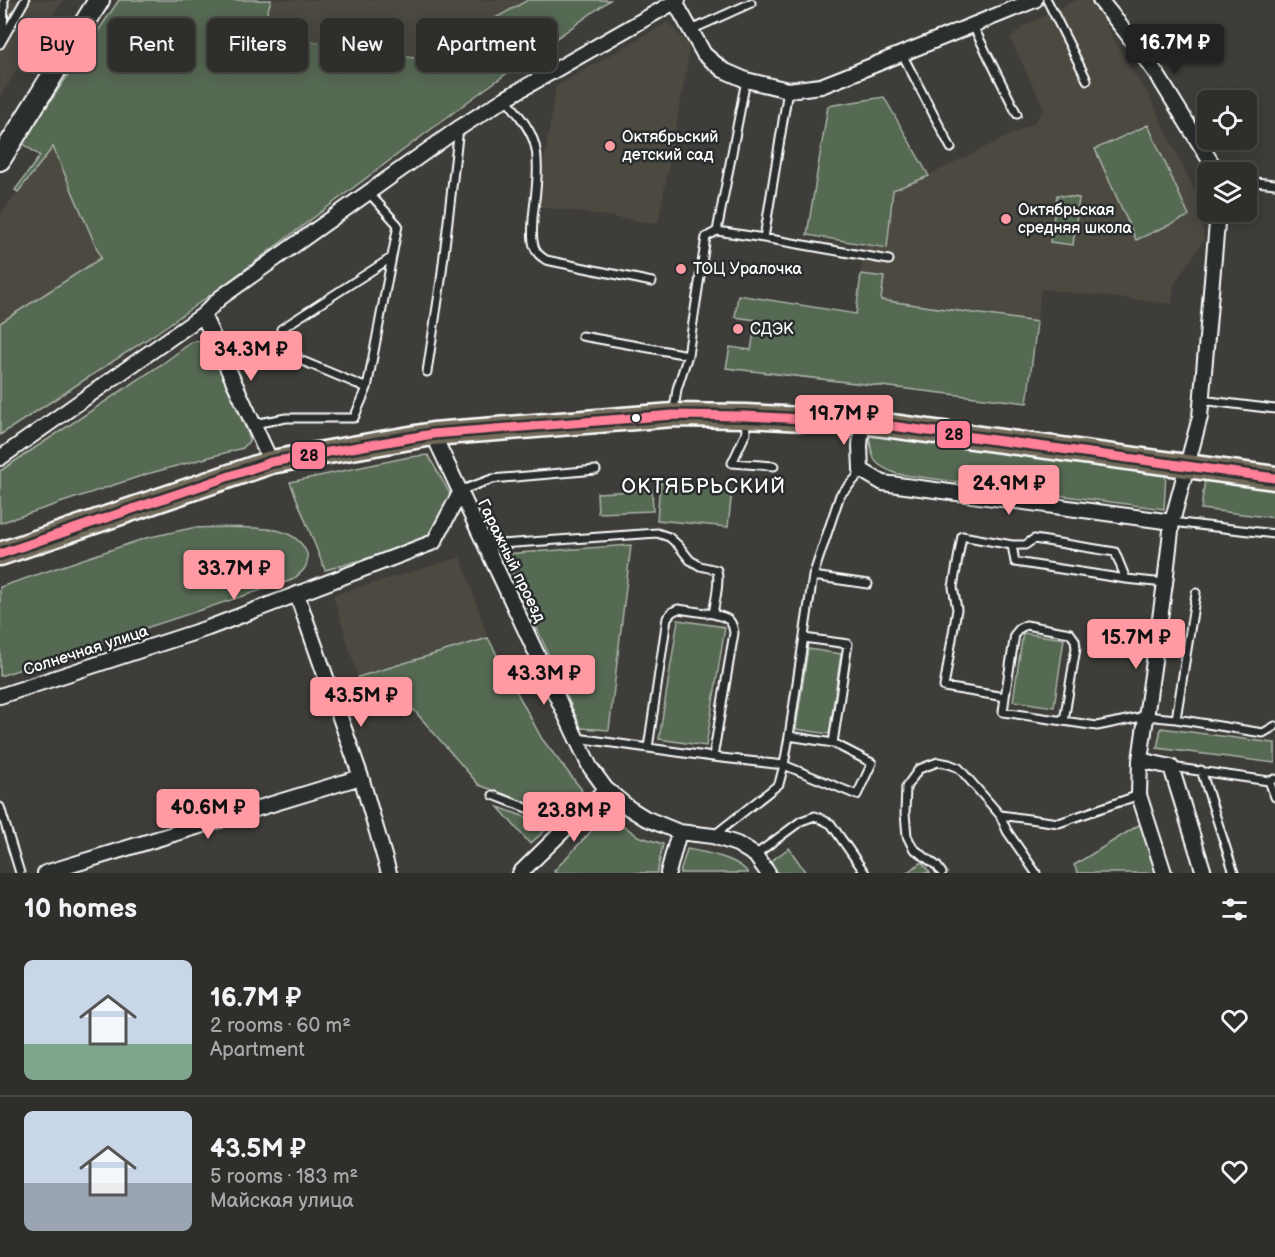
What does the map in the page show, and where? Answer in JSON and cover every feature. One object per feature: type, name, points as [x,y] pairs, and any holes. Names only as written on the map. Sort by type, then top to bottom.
[{"type":"main road","points":[[0,554],[271,462],[433,434],[673,415],[862,422],[1275,478]]},
{"type":"street","points":[[0,160],[99,0]]},
{"type":"street","points":[[0,458],[203,315],[220,298],[459,128],[506,98],[676,1],[704,54],[723,70],[746,80],[788,90],[821,86],[1035,0]]},
{"type":"street","points":[[1100,0],[1158,76],[1211,162]]},
{"type":"street","points":[[1164,873],[1139,795],[1140,760],[1172,522],[1200,417],[1217,222]]},
{"type":"street","points":[[203,315],[271,462]]},
{"type":"street","points":[[862,422],[861,470],[883,483],[1172,522]]},
{"type":"street","name":"Гаражный проезд","points":[[433,434],[590,767],[606,789],[645,818],[679,832],[713,836],[737,844],[755,855],[768,873]]},
{"type":"street","name":"Солнечная улица","points":[[0,696],[208,628],[434,543],[460,492]]},
{"type":"street","points":[[297,595],[361,777],[389,873]]},
{"type":"street","points":[[1140,760],[1171,767],[1204,873]]},
{"type":"street","points":[[45,873],[361,777]]},
{"type":"street","points":[[520,873],[606,789]]},
{"type":"street","points":[[668,873],[679,832]]},
{"type":"lane","points":[[2,41],[4,0]]},
{"type":"lane","points":[[2,41],[25,0]]},
{"type":"lane","points":[[1047,0],[1087,80]]},
{"type":"lane","points":[[690,30],[751,3]]},
{"type":"lane","points":[[972,24],[1017,114]]},
{"type":"lane","points":[[902,54],[951,148]]},
{"type":"lane","points":[[717,231],[746,80]]},
{"type":"lane","points":[[764,238],[788,90]]},
{"type":"lane","points":[[506,98],[534,142],[537,180],[532,237],[534,248],[539,255],[546,260],[652,282]]},
{"type":"lane","points":[[427,372],[441,280],[459,128]]},
{"type":"lane","points":[[1257,182],[1275,184]]},
{"type":"lane","points":[[253,424],[286,418],[354,418],[367,388],[398,225],[369,192]]},
{"type":"lane","points":[[673,415],[677,389],[688,355],[706,237],[717,231],[890,260]]},
{"type":"lane","points":[[367,388],[300,360],[281,329],[391,258]]},
{"type":"lane","points":[[582,336],[688,355]]},
{"type":"lane","points":[[1201,400],[1275,409]]},
{"type":"lane","points":[[745,416],[746,433],[732,463],[774,466]]},
{"type":"lane","points":[[460,492],[492,479],[596,470]]},
{"type":"lane","points":[[713,836],[779,784],[789,736],[813,576],[840,495],[861,470]]},
{"type":"lane","points":[[1172,522],[1275,534]]},
{"type":"lane","points":[[486,545],[657,533],[669,537],[690,560],[718,572],[713,614]]},
{"type":"lane","points":[[1005,697],[944,687],[957,609],[953,587],[962,536],[1012,545],[1025,545],[1034,538],[1115,552],[1126,579]]},
{"type":"lane","points":[[1012,545],[1016,562],[1165,583]]},
{"type":"lane","points":[[813,576],[868,584]]},
{"type":"lane","points":[[1176,719],[1197,593]]},
{"type":"lane","points":[[648,748],[667,618],[678,609],[713,614],[728,619],[732,624],[734,633],[713,757]]},
{"type":"lane","points":[[1064,721],[1076,648],[1075,640],[1070,633],[1026,626],[1020,628],[1016,634],[1003,712],[1097,726],[1146,716],[1263,733],[1275,726]]},
{"type":"lane","points":[[804,638],[848,644],[833,743]]},
{"type":"lane","points":[[577,738],[784,765],[857,795],[872,763],[833,743],[789,736]]},
{"type":"lane","points":[[942,873],[933,862],[913,848],[907,836],[905,813],[906,787],[919,769],[938,762],[959,768],[1000,815],[1007,831],[1036,873]]},
{"type":"lane","points":[[1171,767],[1272,780],[1275,797]]},
{"type":"lane","points":[[1201,770],[1234,873]]},
{"type":"lane","points":[[493,795],[570,825]]},
{"type":"lane","points":[[1000,815],[1059,823],[1139,795]]},
{"type":"lane","points":[[0,807],[20,873]]},
{"type":"lane","points":[[755,855],[801,821],[814,816],[831,824],[865,873]]},
{"type":"shaded area","points":[[0,0],[63,0],[51,18],[18,18],[18,69],[0,97]]},
{"type":"shaded area","points":[[271,0],[528,0],[495,18],[416,18],[416,58],[404,56],[404,18],[320,18],[320,43],[308,41],[308,18],[266,18]]},
{"type":"shaded area","name":"Октябрьская средняя школа","points":[[1076,0],[1094,2],[1129,67],[1149,95],[1197,196],[1197,222],[1202,222],[1204,240],[1174,284],[1172,304],[1041,289],[1027,403],[726,368],[730,347],[751,350],[756,320],[735,317],[738,295],[856,314],[864,245],[807,235],[828,106],[884,97],[929,175],[1034,123],[1044,108],[1010,39],[1022,27]]},
{"type":"shaded area","name":"Октябрьский детский сад","points":[[668,22],[689,46],[658,224],[537,206],[556,86]]},
{"type":"shaded area","points":[[53,146],[101,258],[0,323],[0,215]]},
{"type":"shaded area","points":[[461,557],[488,638],[358,677],[333,595]]},
{"type":"green space","points":[[119,0],[271,0],[266,18],[207,18],[207,72],[308,72],[308,41],[320,43],[320,72],[404,72],[404,56],[416,58],[416,72],[509,72],[216,291],[155,334],[0,435],[0,323],[101,258],[53,147],[18,192],[15,190],[40,156],[22,143],[70,72],[96,72],[96,34]]},
{"type":"green space","points":[[528,0],[610,0],[557,38],[557,18],[495,18]]},
{"type":"green space","points":[[884,97],[929,176],[893,190],[887,248],[807,235],[828,106]]},
{"type":"green space","points":[[1148,125],[1189,216],[1136,240],[1095,149]]},
{"type":"green space","points":[[1057,195],[1079,198],[1073,245],[1050,242]]},
{"type":"green space","points":[[861,274],[884,277],[881,300],[1037,322],[1027,403],[726,368],[730,347],[751,350],[756,320],[735,317],[738,295],[856,314]]},
{"type":"green space","points":[[199,341],[208,344],[249,436],[249,441],[243,448],[147,474],[0,523],[0,471],[192,342]]},
{"type":"green space","points":[[869,435],[1166,474],[1164,509],[897,474],[875,460]]},
{"type":"green space","points":[[428,455],[454,501],[424,543],[325,570],[290,482]]},
{"type":"green space","points":[[1205,479],[1275,489],[1275,518],[1201,509]]},
{"type":"green space","points":[[660,483],[732,490],[728,527],[657,520]]},
{"type":"green space","points":[[652,490],[653,511],[598,513],[597,493]]},
{"type":"green space","points":[[192,528],[249,528],[280,531],[293,536],[300,542],[307,554],[307,563],[299,575],[292,580],[0,676],[0,587],[146,538]]},
{"type":"green space","points":[[631,545],[609,730],[581,728],[504,554]]},
{"type":"green space","points":[[678,620],[725,627],[706,746],[659,739]]},
{"type":"green space","points":[[1023,633],[1064,639],[1054,707],[1013,701]]},
{"type":"green space","points":[[488,638],[542,739],[582,790],[558,814],[479,785],[413,709],[389,710],[366,700],[358,677]]},
{"type":"green space","points":[[808,649],[841,654],[829,734],[796,729]]},
{"type":"green space","points":[[1161,728],[1275,743],[1275,763],[1157,748]]},
{"type":"green space","points":[[498,807],[550,826],[530,844]]},
{"type":"green space","points":[[607,814],[638,836],[663,844],[657,873],[555,873],[554,871]]},
{"type":"green space","points":[[1147,820],[1163,873],[1078,873],[1074,865]]},
{"type":"green space","points":[[789,848],[806,873],[778,873],[771,861]]},
{"type":"green space","points":[[687,849],[737,863],[748,873],[680,873]]},
{"type":"green space","points":[[922,862],[930,873],[906,873]]},
{"type":"transit line","name":"28","points":[[0,554],[271,462],[433,434],[673,415],[862,422],[1275,478]]},
{"type":"place","name":"Октябрьский детский сад","points":[[610,146]]},
{"type":"place","name":"Октябрьская средняя школа","points":[[1006,219]]},
{"type":"place","name":"ТОЦ Уралочка","points":[[681,269]]},
{"type":"place","name":"СДЭК","points":[[738,329]]},
{"type":"district","name":"ОКТЯБРЬСКИЙ","points":[[704,487]]}]
